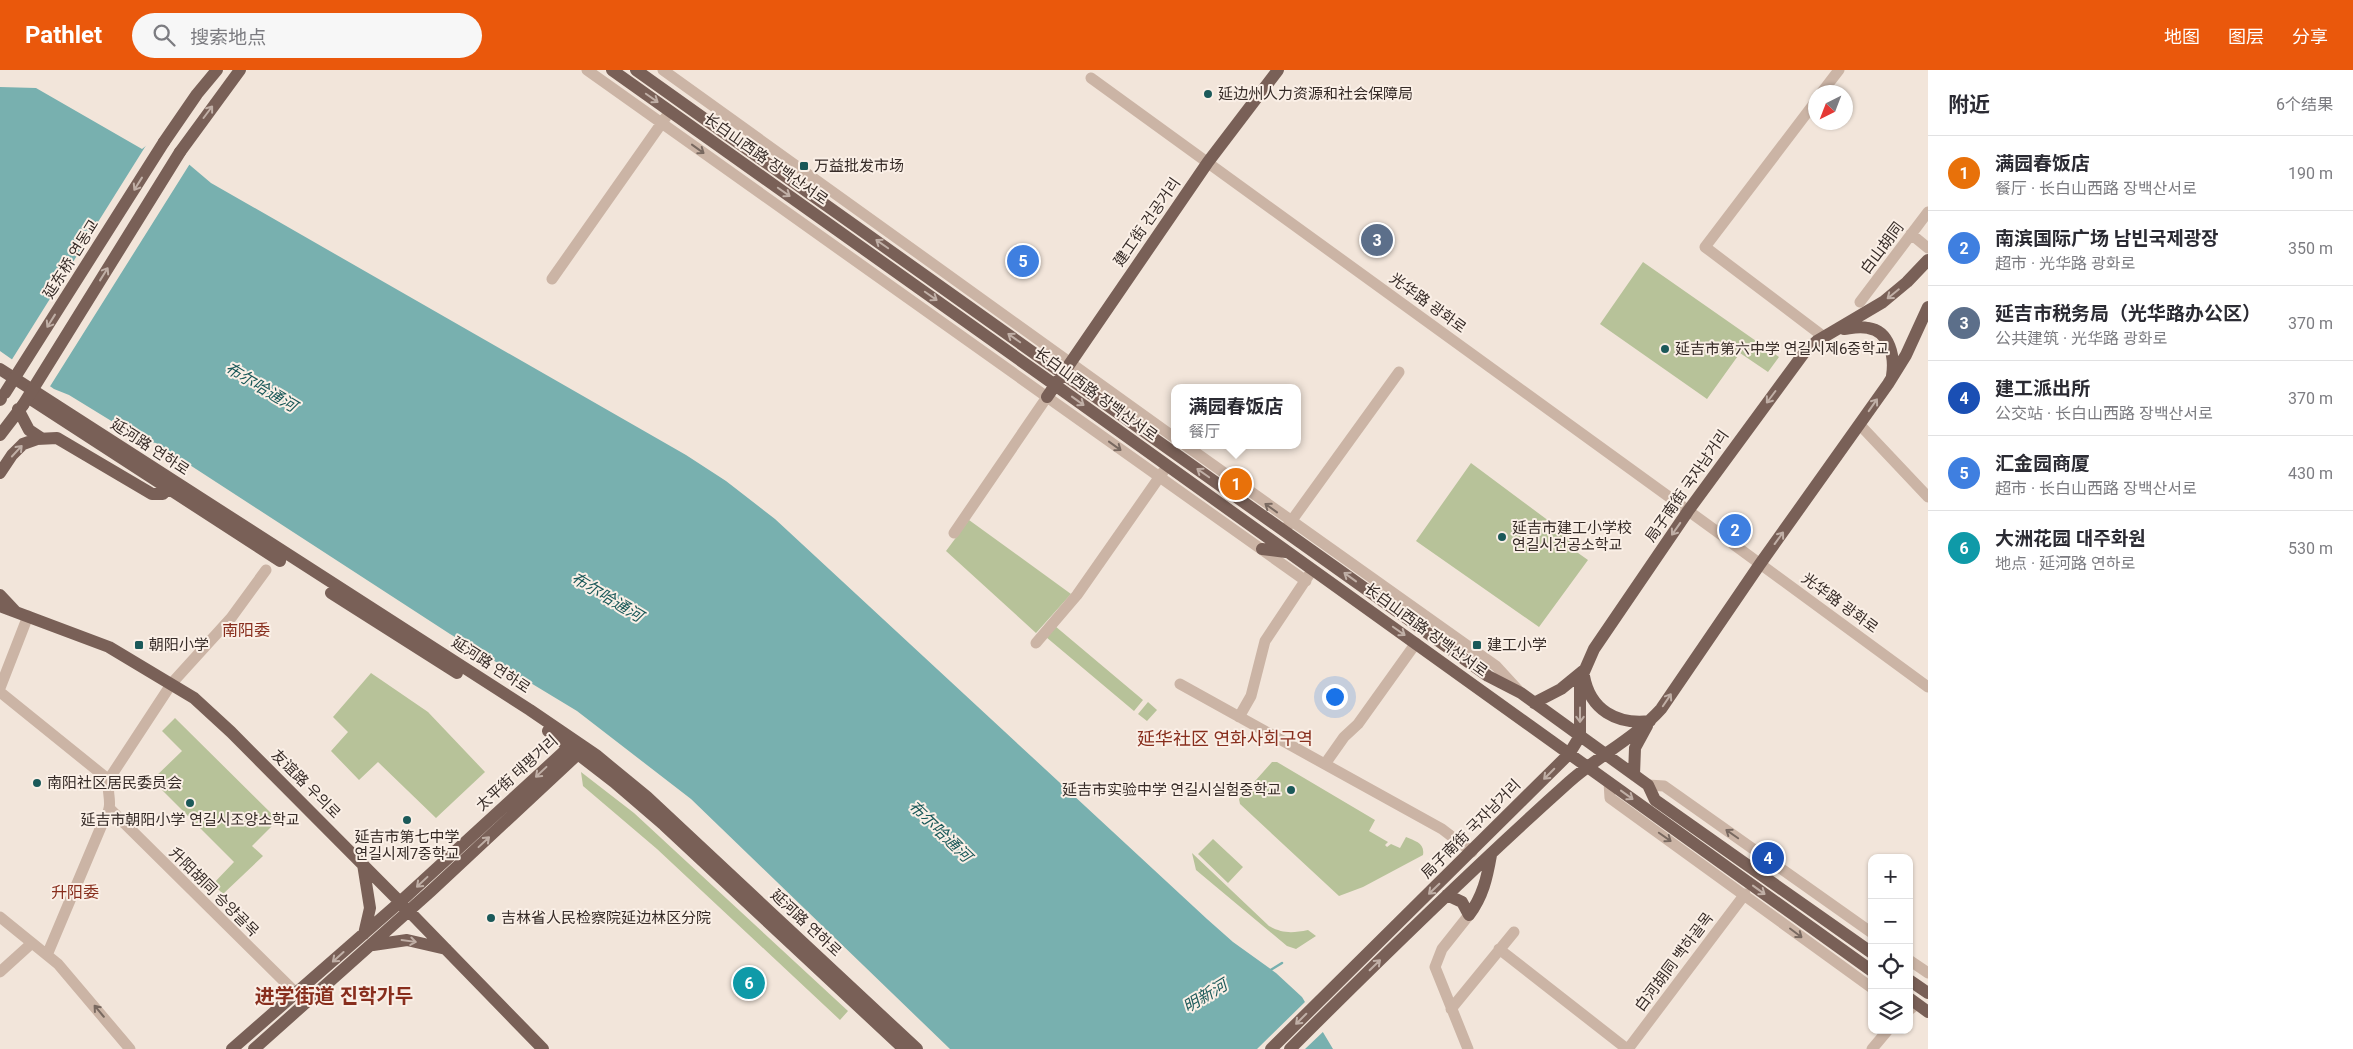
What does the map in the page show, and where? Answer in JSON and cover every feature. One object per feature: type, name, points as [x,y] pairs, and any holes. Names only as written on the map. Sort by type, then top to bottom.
[{"type":"main road","name":"延东桥 연동교","points":[[1,398],[164,142],[197,94],[217,70]]},
{"type":"main road","points":[[0,435],[21,407],[180,152],[240,70]]},
{"type":"main road","name":"长白山西路 장백산서로","points":[[612,70],[1055,384],[1868,968]]},
{"type":"main road","name":"长白山西路 장백산서로","points":[[636,70],[1066,367],[1171,442]]},
{"type":"main road","name":"建工街 건공거리","points":[[1047,397],[1208,162],[1278,70]]},
{"type":"main road","name":"局子南街 국자남거리","points":[[1336,994],[1569,754],[1580,736],[1580,681],[1594,649],[1688,511],[1800,358],[1817,341],[1883,302],[1907,282],[1928,260]]},
{"type":"main road","name":"局子南街 국자남거리","points":[[1336,994],[1588,766],[1650,721],[1661,709],[1891,378],[1906,355],[1928,306]]},
{"type":"main road","points":[[1837,330],[1867,328],[1880,333],[1888,342],[1893,355],[1891,378]]},
{"type":"main road","name":"延河路 연하로","points":[[0,369],[169,485]]},
{"type":"main road","name":"延河路 연하로","points":[[0,379],[169,485],[575,748],[669,817],[917,1049]]},
{"type":"main road","points":[[21,407],[29,430],[41,438]]},
{"type":"main road","points":[[0,474],[17,449],[28,442],[41,438],[57,438],[146,492],[161,495],[169,485]]},
{"type":"main road","name":"长白山西路 장백산서로","points":[[1180,449],[1288,526],[1488,676],[1521,693],[1648,785],[1655,800],[1868,950]]},
{"type":"main road","points":[[1262,549],[1288,552]]},
{"type":"main road","points":[[0,595],[22,614]]},
{"type":"main road","name":"友谊路 우의로","points":[[0,606],[109,647],[172,683],[194,698],[405,906],[543,1049]]},
{"type":"main road","points":[[0,614],[22,614]]},
{"type":"main road","points":[[1534,702],[1561,689],[1583,671],[1587,687],[1593,698],[1608,714],[1627,722],[1650,721]]},
{"type":"main road","points":[[1634,775],[1635,748],[1650,721]]},
{"type":"main road","name":"延河路 연하로","points":[[575,748],[669,830],[901,1048]]},
{"type":"main road","name":"太平街 태평거리","points":[[254,1049],[368,940],[575,748]]},
{"type":"main road","points":[[1447,895],[1462,902],[1469,915],[1479,901],[1486,886],[1491,855]]},
{"type":"main road","points":[[363,864],[370,908],[368,940],[407,940],[446,949]]},
{"type":"main road","name":"太平街 태평거리","points":[[232,1049],[297,994],[368,940]]},
{"type":"main road","points":[[1913,983],[1928,993]]},
{"type":"main road","points":[[1271,1049],[1336,994]]},
{"type":"main road","points":[[1290,1049],[1336,994]]},
{"type":"main road","points":[[1913,1006],[1928,1012]]},
{"type":"street","name":"长白山西路 장백산서로","points":[[587,70],[1306,581]]},
{"type":"street","name":"长白山西路 장백산서로","points":[[663,70],[1066,367],[1171,435]]},
{"type":"street","points":[[1827,85],[1839,70]]},
{"type":"street","name":"光华路 광화로","points":[[1091,78],[1723,536]]},
{"type":"street","points":[[552,279],[670,111]]},
{"type":"street","points":[[1808,112],[1705,247],[1824,337]]},
{"type":"street","name":"白山胡同","points":[[1860,302],[1928,212]]},
{"type":"street","points":[[1911,234],[1928,248]]},
{"type":"street","points":[[1288,526],[1399,372]]},
{"type":"street","points":[[954,533],[1047,397]]},
{"type":"street","points":[[1860,424],[1928,497]]},
{"type":"street","name":"长白山西路 장백산서로","points":[[1190,449],[1288,526]]},
{"type":"street","points":[[1036,643],[1077,595],[1168,466]]},
{"type":"street","name":"光华路 광화로","points":[[1733,544],[1928,687]]},
{"type":"street","points":[[47,955],[103,822],[111,810],[109,780],[172,683],[231,618],[266,570]]},
{"type":"street","points":[[1239,717],[1251,696],[1265,641],[1313,570]]},
{"type":"street","points":[[0,688],[22,614]]},
{"type":"street","points":[[1325,764],[1344,737],[1358,724],[1416,643]]},
{"type":"street","points":[[1180,684],[1442,829],[1472,852]]},
{"type":"street","points":[[0,692],[109,780]]},
{"type":"street","points":[[1609,782],[1610,798],[1745,894],[1868,985]]},
{"type":"street","name":"长白山西路 장백산서로","points":[[1648,785],[1664,786],[1868,930]]},
{"type":"street","name":"升阳胡同 승양골목","points":[[111,810],[297,994]]},
{"type":"street","name":"白河胡同 백하골목","points":[[1627,1049],[1745,894]]},
{"type":"street","points":[[1468,1049],[1435,967],[1442,949],[1469,915]]},
{"type":"street","points":[[0,917],[58,964],[130,1049]]},
{"type":"street","points":[[1451,1009],[1514,932]]},
{"type":"street","points":[[0,972],[32,943]]},
{"type":"street","points":[[1499,949],[1627,1049]]},
{"type":"street","points":[[1913,963],[1928,973]]},
{"type":"street","points":[[1872,1049],[1885,1034]]},
{"type":"green space","points":[[1643,262],[1779,357],[1768,372],[1740,353],[1707,399],[1600,324]]},
{"type":"green space","points":[[1471,463],[1561,530],[1573,546],[1571,548],[1588,560],[1539,627],[1416,541]]},
{"type":"green space","points":[[969,520],[1071,594],[1036,633],[946,551]]},
{"type":"green space","points":[[1055,626],[1143,700],[1134,711],[1046,637]]},
{"type":"green space","points":[[371,673],[428,712],[485,772],[436,818],[378,762],[359,780],[331,751],[348,732],[333,717]]},
{"type":"green space","points":[[1148,702],[1157,710],[1147,721],[1138,714]]},
{"type":"green space","points":[[175,718],[278,820],[252,846],[263,856],[223,894],[213,884],[234,862],[152,780],[182,751],[162,731]]},
{"type":"green space","points":[[1272,762],[1277,762],[1375,820],[1369,831],[1388,842],[1385,845],[1387,847],[1391,844],[1400,848],[1406,837],[1421,845],[1423,855],[1363,887],[1339,896],[1240,804],[1239,799]]},
{"type":"green space","points":[[581,772],[634,813],[848,1011],[840,1020],[657,849],[583,786]]},
{"type":"green space","points":[[1213,839],[1243,867],[1228,883],[1198,854]]},
{"type":"green space","points":[[1192,853],[1269,926],[1288,932],[1308,930],[1316,936],[1296,949],[1287,946],[1196,870]]},
{"type":"water","name":"布尔哈通河","points":[[0,87],[36,88],[142,149],[151,142],[185,161],[211,183],[686,455],[726,481],[775,519],[1207,919],[1233,942],[1276,973],[1302,997],[1333,1049],[950,1049],[691,799],[577,711],[450,634],[156,443],[144,441],[69,395],[54,389],[0,351]]},
{"type":"pier","points":[[150,139],[191,162],[49,388],[11,361]]},
{"type":"pier","points":[[1307,1000],[1325,1030],[1305,1049],[1257,1049]]},
{"type":"waterway","name":"明新河","points":[[1269,971],[1282,963]]},
{"type":"place","name":"延边州人力资源和社会保障局","points":[[1208,94]]},
{"type":"place","name":"万益批发市场","points":[[804,166]]},
{"type":"place","name":"延吉市税务局（光华路办公区）","points":[[1377,240]]},
{"type":"place","name":"汇金园商厦","points":[[1023,261]]},
{"type":"place","name":"延吉市第六中学 연길시제6중학교","points":[[1665,349]]},
{"type":"place","name":"满园春饭店","points":[[1236,484]]},
{"type":"place","name":"南滨国际广场 남빈국제광장","points":[[1735,530]]},
{"type":"place","name":"延吉市建工小学校 연길시건공소학교","points":[[1502,537]]},
{"type":"place","name":"朝阳小学","points":[[139,645]]},
{"type":"place","name":"建工小学","points":[[1477,645]]},
{"type":"place","name":"南阳社区居民委员会","points":[[37,783]]},
{"type":"place","name":"延吉市实验中学 연길시실험중학교","points":[[1291,790]]},
{"type":"place","name":"延吉市朝阳小学 연길시조양소학교","points":[[190,803]]},
{"type":"place","name":"延吉市第七中学 연길시제7중학교","points":[[407,820]]},
{"type":"place","name":"建工派出所","points":[[1768,858]]},
{"type":"place","name":"吉林省人民检察院延边林区分院","points":[[491,918]]},
{"type":"place","name":"大洲花园 대주화원","points":[[749,983]]},
{"type":"district","name":"南阳委","points":[[246,630]]},
{"type":"district","name":"延华社区 연화사회구역","points":[[1225,738]]},
{"type":"district","name":"升阳委","points":[[75,892]]},
{"type":"district","name":"进学街道 진학가두","points":[[334,996]]}]
